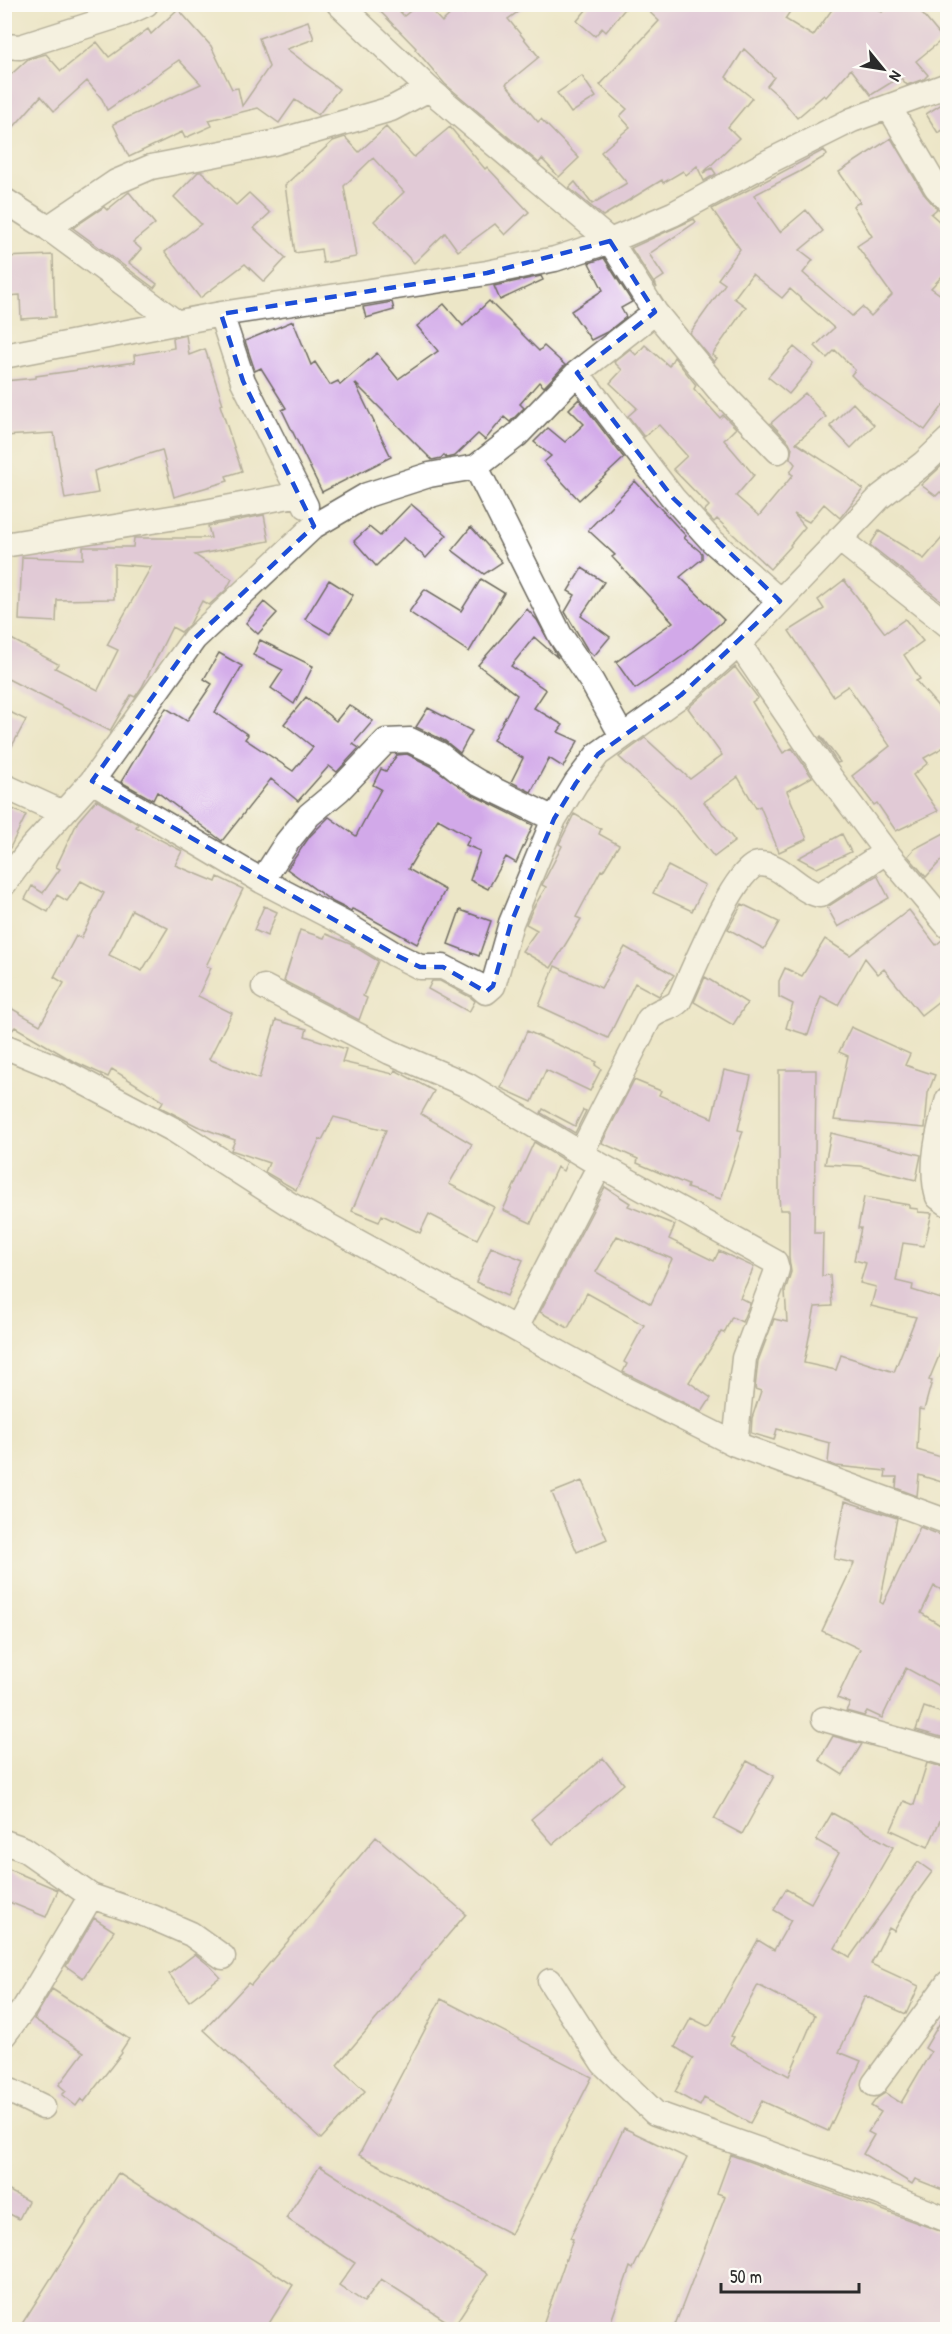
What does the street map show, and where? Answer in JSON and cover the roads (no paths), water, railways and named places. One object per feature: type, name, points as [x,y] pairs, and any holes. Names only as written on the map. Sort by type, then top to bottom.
[{"type":"street","points":[[4,46],[20,46],[124,14],[146,4]]},
{"type":"street","points":[[339,4],[429,89],[610,241],[655,312],[719,390],[778,450]]},
{"type":"street","points":[[4,356],[221,314],[487,273],[555,259],[610,241],[673,213],[852,120],[948,85]]},
{"type":"street","points":[[48,228],[116,182],[151,168],[273,143],[391,109],[429,89]]},
{"type":"street","points":[[889,107],[936,187],[948,200]]},
{"type":"street","points":[[4,200],[48,228],[177,323]]},
{"type":"street","points":[[4,884],[31,848],[92,781],[194,639],[314,526],[368,495],[429,475],[476,467],[517,435],[577,373],[655,312]]},
{"type":"street","points":[[221,314],[243,381],[314,526]]},
{"type":"street","points":[[577,373],[673,498],[711,540],[780,601]]},
{"type":"street","points":[[92,781],[262,881],[345,924],[394,954],[420,967],[443,967],[478,985],[486,992],[493,986],[511,923],[554,819],[576,783],[598,754],[681,695],[739,644],[880,497],[924,463],[948,440]]},
{"type":"street","points":[[476,467],[560,634],[592,682],[622,736]]},
{"type":"street","points":[[4,545],[189,515],[300,494]]},
{"type":"street","points":[[839,539],[948,626]]},
{"type":"street","points":[[739,644],[824,769],[886,852],[948,926]]},
{"type":"street","points":[[262,881],[309,815],[339,790],[386,741],[410,740],[439,754],[478,782],[554,819]]},
{"type":"street","points":[[4,786],[63,813]]},
{"type":"street","points":[[516,1328],[649,1019],[658,1011],[672,1008],[679,1001],[728,895],[749,867],[759,864],[774,868],[811,893],[820,895],[886,852]]},
{"type":"street","points":[[264,987],[390,1052],[467,1085],[590,1159],[775,1262],[777,1269],[775,1276],[744,1358],[735,1444]]},
{"type":"street","points":[[4,1046],[55,1067],[174,1130],[289,1204],[623,1388],[735,1444],[948,1522]]},
{"type":"street","points":[[948,1099],[942,1119],[935,1170],[938,1197],[948,1204]]},
{"type":"street","points":[[824,1719],[948,1754]]},
{"type":"street","points":[[4,1842],[24,1849],[91,1896],[152,1917],[191,1934],[223,1957]]},
{"type":"street","points":[[4,2035],[25,2007],[91,1896]]},
{"type":"street","points":[[550,1981],[603,2063],[655,2113],[880,2193],[948,2220]]},
{"type":"street","points":[[874,2084],[948,1983]]},
{"type":"street","points":[[4,2088],[43,2107]]}]
